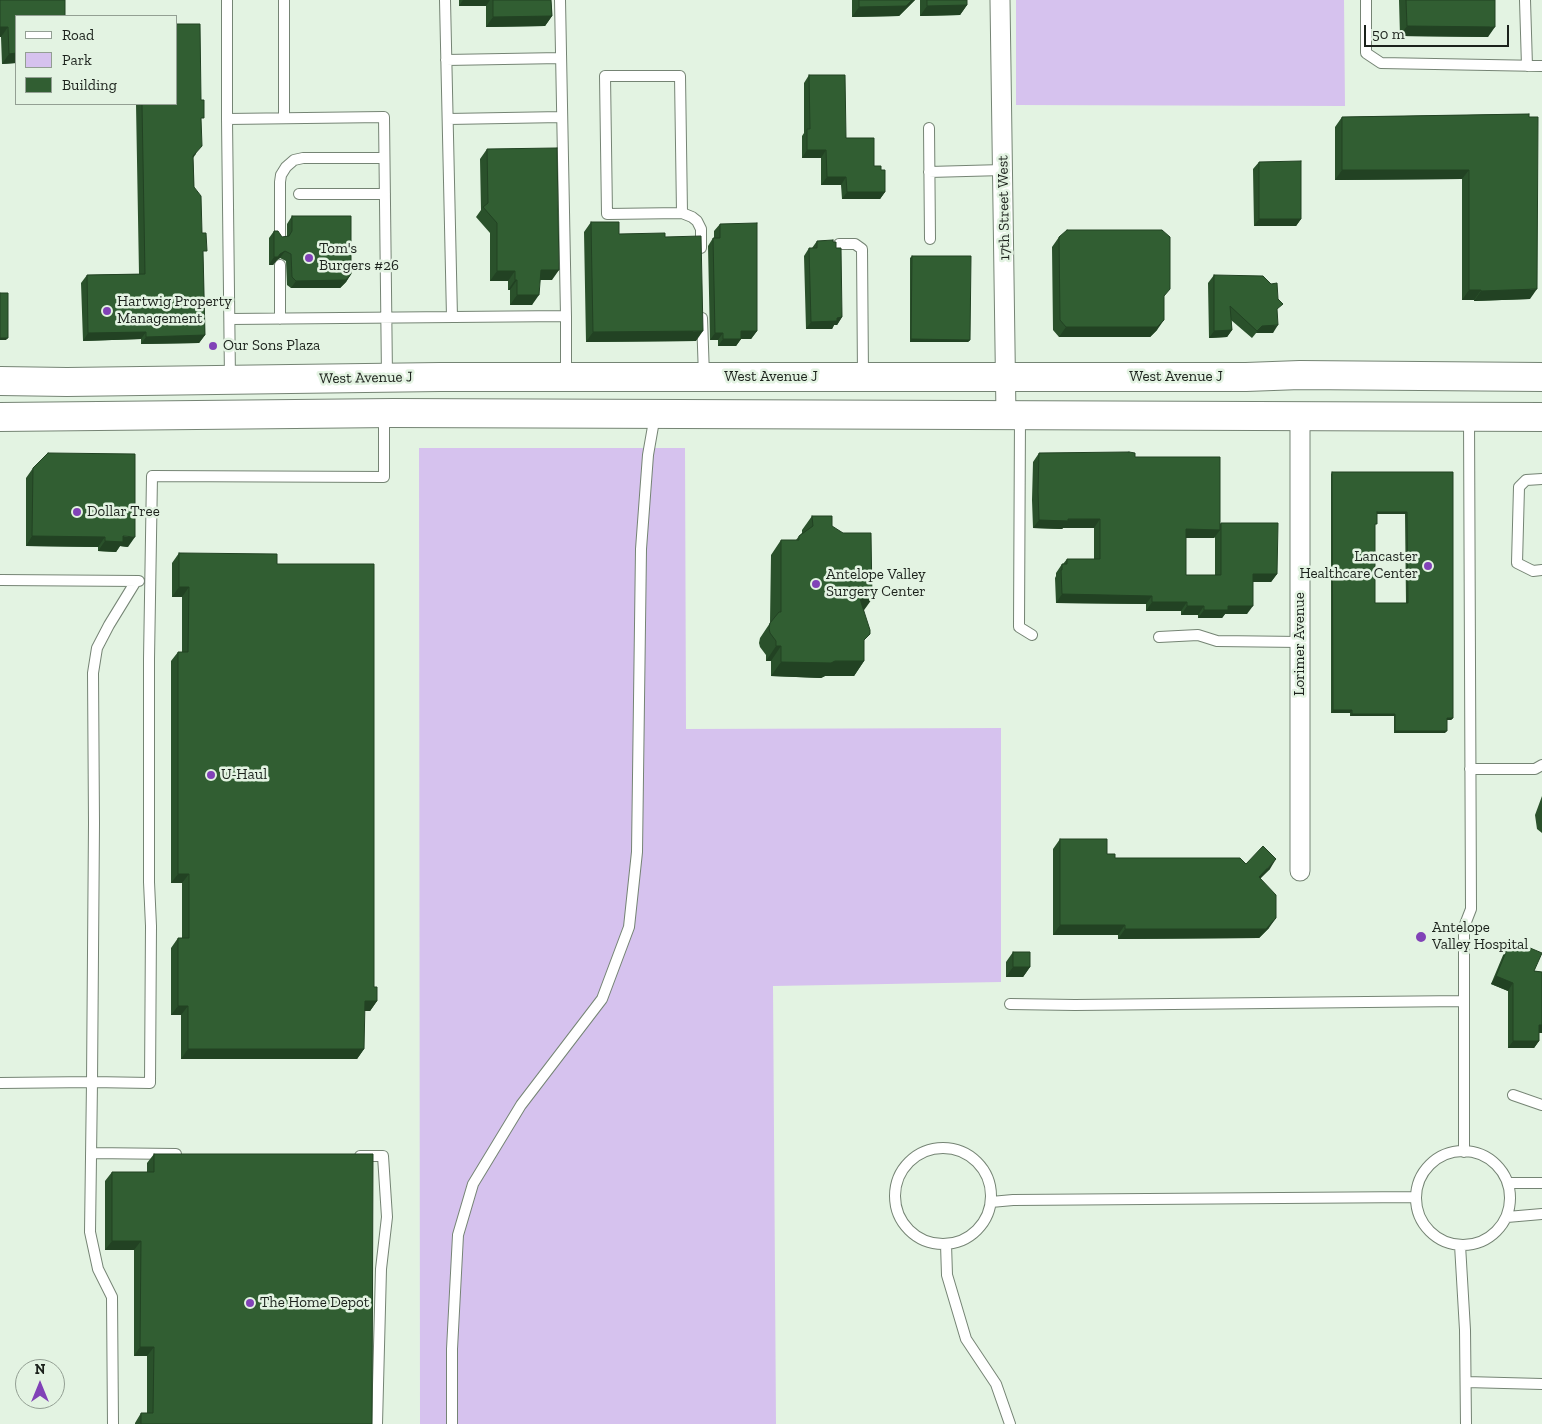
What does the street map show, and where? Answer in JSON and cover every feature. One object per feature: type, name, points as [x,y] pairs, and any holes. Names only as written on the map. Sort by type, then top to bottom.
[{"type":"main road","name":"West Avenue J","points":[[0,382],[537,377],[1246,377],[1300,375],[1542,377]]},
{"type":"main road","points":[[1159,416],[1192,398],[1276,398],[1300,375]]},
{"type":"main road","points":[[1300,416],[1322,397],[1442,398],[1470,376]]},
{"type":"main road","points":[[384,413],[410,398],[518,398],[537,377]]},
{"type":"main road","points":[[190,415],[208,400],[361,399],[387,378]]},
{"type":"main road","points":[[0,417],[384,413],[1542,417]]},
{"type":"street","name":"17th Street West","points":[[1000,0],[1006,377],[1013,415]]},
{"type":"street","name":"Lorimer Avenue","points":[[1300,416],[1300,871]]},
{"type":"lane","points":[[227,0],[230,380]]},
{"type":"lane","points":[[284,0],[284,118]]},
{"type":"lane","points":[[445,0],[452,317]]},
{"type":"lane","points":[[560,0],[566,377]]},
{"type":"lane","points":[[1366,0],[1366,53],[1381,63],[1542,66]]},
{"type":"lane","points":[[1524,0],[1528,66]]},
{"type":"lane","points":[[446,60],[561,58]]},
{"type":"lane","points":[[682,214],[680,76],[605,76],[607,214],[682,214],[692,217],[697,221],[701,229],[701,258]]},
{"type":"lane","points":[[227,119],[384,117],[387,378]]},
{"type":"lane","points":[[448,119],[562,117]]},
{"type":"lane","points":[[929,128],[930,240]]},
{"type":"lane","points":[[280,238],[281,175],[294,160],[303,158],[384,158]]},
{"type":"lane","points":[[929,172],[1003,170]]},
{"type":"lane","points":[[299,194],[385,194]]},
{"type":"lane","points":[[839,244],[855,244],[862,249],[863,377]]},
{"type":"lane","points":[[280,264],[280,319]]},
{"type":"lane","points":[[702,308],[704,377]]},
{"type":"lane","points":[[230,319],[566,316]]},
{"type":"lane","points":[[0,1083],[150,1082],[150,580],[152,476],[384,478],[384,413]]},
{"type":"lane","points":[[452,1424],[452,1349],[458,1235],[473,1184],[521,1105],[602,999],[629,927],[637,852],[641,549],[648,455],[655,414]]},
{"type":"lane","points":[[1013,415],[1020,627],[1032,636]]},
{"type":"lane","points":[[1464,1152],[1464,927],[1471,909],[1469,417]]},
{"type":"lane","points":[[1542,479],[1526,480],[1519,487],[1517,563],[1532,571],[1542,570]]},
{"type":"lane","points":[[0,580],[150,580]]},
{"type":"lane","points":[[113,1424],[112,1297],[98,1269],[90,1232],[94,823],[93,673],[97,648],[109,624],[136,580]]},
{"type":"lane","points":[[1159,637],[1198,635],[1217,641],[1300,642]]},
{"type":"lane","points":[[1470,769],[1535,769],[1542,766]]},
{"type":"lane","points":[[1010,1004],[1464,1001]]},
{"type":"lane","points":[[1513,1095],[1542,1105]]},
{"type":"lane","points":[[940,1148],[964,1152],[974,1159],[983,1168],[991,1190],[991,1202],[983,1223],[967,1238],[946,1244],[924,1240],[905,1226],[899,1216],[895,1193],[897,1182],[909,1162],[928,1150],[940,1148]]},
{"type":"lane","points":[[1449,1153],[1480,1154],[1501,1170],[1508,1183],[1510,1206],[1506,1217],[1496,1231],[1482,1241],[1460,1245],[1443,1240],[1428,1230],[1417,1209],[1418,1185],[1423,1174],[1430,1165],[1449,1153]]},
{"type":"lane","points":[[91,1154],[188,1154]]},
{"type":"lane","points":[[354,1156],[383,1156],[387,1217],[381,1269],[377,1424]]},
{"type":"lane","points":[[1508,1183],[1542,1183]]},
{"type":"lane","points":[[991,1202],[1022,1200],[1416,1197]]},
{"type":"lane","points":[[1506,1217],[1542,1214]]},
{"type":"lane","points":[[946,1244],[947,1275],[966,1339],[996,1384],[1010,1424]]},
{"type":"lane","points":[[1460,1245],[1466,1424]]},
{"type":"lane","points":[[1466,1382],[1542,1384]]},
{"type":"green space","points":[[1016,0],[1344,0],[1345,106],[1016,105]]},
{"type":"green space","points":[[419,448],[685,448],[686,729],[1001,728],[1001,982],[773,986],[776,1424],[420,1424]]},
{"type":"building","points":[[0,0],[65,0],[65,15],[15,15],[15,53],[9,54],[8,27],[0,27]]},
{"type":"building","points":[[493,0],[551,0],[552,16],[493,17]]},
{"type":"building","points":[[859,0],[912,0],[906,6],[859,7]]},
{"type":"building","points":[[927,0],[967,0],[967,5],[927,6]]},
{"type":"building","points":[[1406,0],[1495,0],[1495,27],[1407,26]]},
{"type":"building","points":[[178,24],[200,24],[201,100],[204,100],[204,118],[201,118],[202,146],[193,156],[194,187],[201,196],[202,233],[206,233],[207,251],[203,251],[205,335],[146,337],[146,332],[88,333],[87,275],[145,274],[142,105],[178,105]]},
{"type":"building","points":[[809,75],[845,75],[846,138],[874,138],[874,166],[881,166],[881,170],[885,170],[885,192],[847,192],[846,177],[827,177],[826,150],[807,150],[807,129],[810,129]]},
{"type":"building","points":[[1529,114],[1529,117],[1538,117],[1537,289],[1469,290],[1469,170],[1342,170],[1342,117]]},
{"type":"building","points":[[557,148],[559,270],[541,270],[539,295],[517,295],[515,271],[497,271],[497,223],[483,207],[488,203],[487,149]]},
{"type":"building","points":[[1301,161],[1301,219],[1259,219],[1259,162]]},
{"type":"building","name":"Tom's Burgers #26","points":[[292,216],[351,216],[351,274],[346,280],[296,281],[292,277],[291,254],[285,251],[278,257],[274,257],[274,231],[278,231],[282,237],[289,236],[292,231]]},
{"type":"building","points":[[591,222],[619,222],[619,234],[665,233],[665,237],[701,236],[703,331],[593,332]]},
{"type":"building","points":[[757,223],[757,331],[741,331],[741,339],[723,339],[723,333],[715,333],[713,238],[720,238],[720,224]]},
{"type":"building","points":[[1067,230],[1162,230],[1170,237],[1170,289],[1164,296],[1164,320],[1157,327],[1066,327],[1060,320],[1059,237]]},
{"type":"building","points":[[833,240],[833,242],[836,242],[836,248],[841,248],[842,317],[837,318],[837,321],[811,322],[809,248],[817,248],[817,241]]},
{"type":"building","points":[[912,256],[971,256],[970,340],[911,339]]},
{"type":"building","points":[[1214,275],[1263,276],[1271,284],[1277,283],[1278,299],[1283,304],[1277,309],[1278,325],[1262,326],[1257,331],[1230,306],[1232,330],[1214,331]]},
{"type":"building","points":[[0,293],[8,293],[8,338],[0,338]]},
{"type":"building","name":"Dollar Tree","points":[[48,453],[135,454],[135,537],[123,536],[123,542],[105,541],[105,537],[32,536],[33,468]]},
{"type":"building","points":[[1039,453],[1135,453],[1135,457],[1220,457],[1220,530],[1186,529],[1186,575],[1221,575],[1221,523],[1278,523],[1277,574],[1253,574],[1253,606],[1228,606],[1228,610],[1204,610],[1204,606],[1187,606],[1187,602],[1152,602],[1152,596],[1062,594],[1061,570],[1062,564],[1067,564],[1067,559],[1100,559],[1100,519],[1039,520]]},
{"type":"building","name":"Lancaster Healthcare Center","points":[[1332,472],[1453,472],[1453,718],[1447,718],[1447,731],[1395,731],[1395,714],[1352,714],[1352,710],[1333,710]],"holes":[[[1377,512],[1407,512],[1408,603],[1375,603],[1375,524],[1377,524]]]},
{"type":"building","name":"Antelope Valley Surgery Center","points":[[812,516],[832,516],[832,526],[843,533],[871,533],[872,599],[860,599],[870,630],[870,634],[864,640],[864,661],[835,661],[831,663],[781,662],[781,646],[776,646],[776,641],[770,633],[770,623],[781,612],[781,540],[799,540],[799,536],[813,526]]},
{"type":"building","points":[[179,553],[277,554],[277,564],[374,564],[374,987],[377,987],[377,1001],[365,1001],[364,1049],[188,1049],[188,1006],[178,1006],[178,938],[189,938],[189,874],[178,874],[178,652],[188,652],[189,587],[179,587]]},
{"type":"building","points":[[1060,839],[1107,839],[1107,854],[1115,854],[1115,858],[1240,858],[1246,864],[1263,846],[1276,859],[1259,877],[1276,895],[1276,918],[1266,929],[1125,929],[1125,925],[1060,925]]},
{"type":"building","points":[[1511,940],[1542,953],[1534,971],[1542,972],[1542,1025],[1539,1025],[1539,1041],[1513,1041],[1513,983],[1496,976]]},
{"type":"building","points":[[1013,952],[1030,952],[1030,967],[1013,967]]},
{"type":"building","name":"The Home Depot","points":[[154,1154],[373,1154],[372,1424],[141,1424],[141,1413],[153,1413],[154,1347],[140,1347],[141,1241],[112,1241],[112,1172],[154,1172]]},
{"type":"place","name":"Tom's Burgers #26","points":[[309,258]]},
{"type":"place","name":"Hartwig Property Management","points":[[107,311]]},
{"type":"place","name":"Our Sons Plaza","points":[[213,346]]},
{"type":"place","name":"Dollar Tree","points":[[77,512]]},
{"type":"place","name":"Lancaster Healthcare Center","points":[[1428,566]]},
{"type":"place","name":"Antelope Valley Surgery Center","points":[[816,584]]},
{"type":"place","name":"U-Haul","points":[[211,775]]},
{"type":"place","name":"Antelope Valley Hospital","points":[[1421,937]]},
{"type":"place","name":"The Home Depot","points":[[250,1303]]}]
